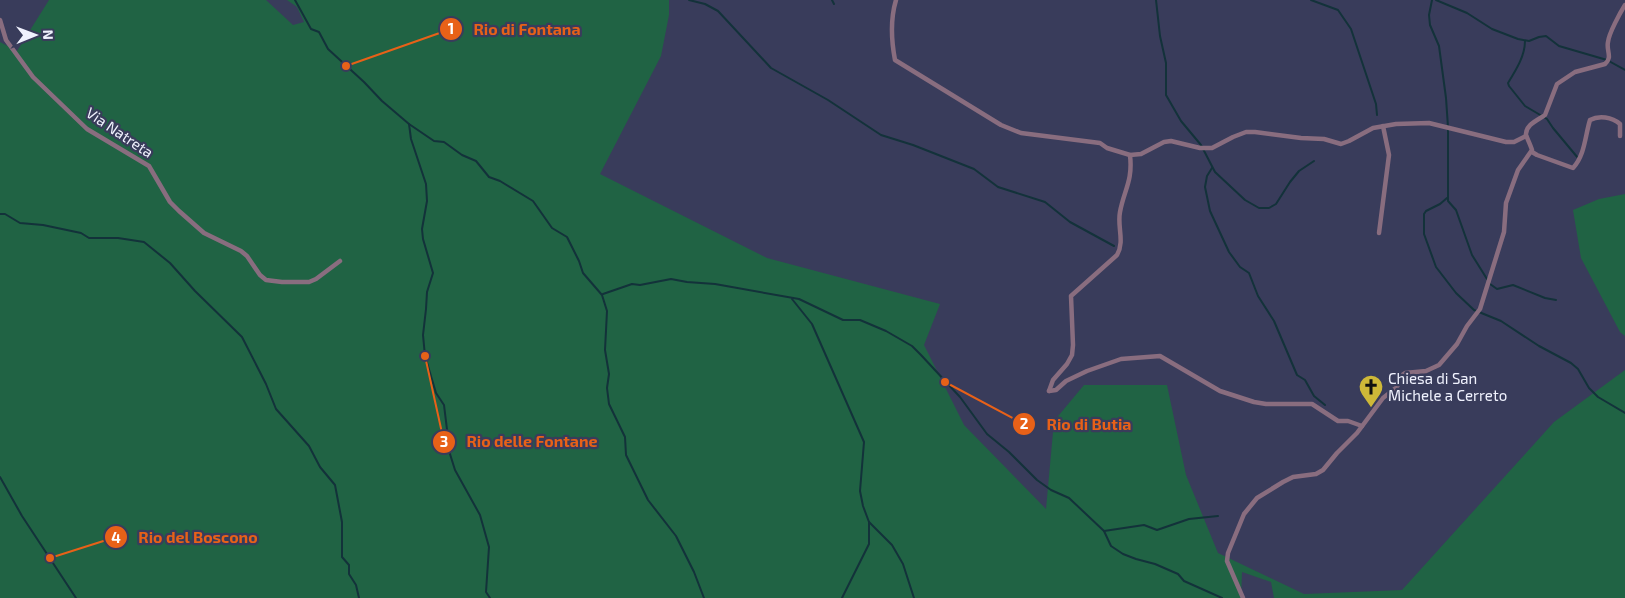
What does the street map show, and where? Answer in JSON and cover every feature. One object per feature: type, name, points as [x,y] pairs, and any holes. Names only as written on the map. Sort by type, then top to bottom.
[{"type":"street","points":[[896,0],[892,12],[891,28],[895,60],[1002,125],[1021,133],[1100,143],[1106,148],[1130,155],[1141,154],[1164,142],[1171,141],[1200,148],[1212,148],[1246,132],[1324,139],[1341,144],[1349,142],[1373,128],[1396,124],[1429,123],[1506,142],[1514,142],[1526,136],[1532,122],[1545,116],[1556,84],[1575,72],[1605,64],[1608,60],[1607,42],[1625,5]]},
{"type":"street","name":"Via Natreta","points":[[0,20],[6,40],[33,76],[88,129],[149,166],[170,202],[185,217],[204,233],[241,251],[247,256],[260,276],[266,280],[282,282],[309,282],[340,261]]},
{"type":"street","points":[[1526,136],[1530,142],[1532,152],[1573,168],[1578,163],[1584,149],[1590,120],[1596,116],[1615,119],[1620,124],[1620,136]]},
{"type":"street","points":[[1379,233],[1389,154],[1383,126]]},
{"type":"street","points":[[1243,598],[1238,581],[1227,561],[1228,553],[1244,514],[1257,498],[1283,482],[1293,477],[1316,474],[1323,470],[1362,426],[1383,398],[1397,387],[1402,375],[1426,371],[1439,365],[1457,344],[1467,326],[1478,312],[1504,232],[1506,203],[1518,170],[1532,152]]},
{"type":"street","points":[[1130,155],[1129,181],[1120,213],[1121,248],[1117,255],[1071,296],[1072,355],[1053,380],[1049,391],[1056,390],[1066,381],[1087,371],[1122,359],[1160,356],[1220,391],[1266,404],[1312,404],[1338,421],[1348,421],[1362,426]]},
{"type":"green space","points":[[49,0],[266,0],[293,25],[304,22],[297,7],[287,0],[669,0],[669,15],[661,56],[600,174],[767,258],[940,304],[924,345],[964,425],[1046,509],[1054,421],[1084,385],[1167,385],[1186,475],[1218,553],[1304,594],[1402,590],[1554,422],[1625,370],[1625,598],[1274,598],[1271,582],[1242,572],[1241,598],[0,598],[0,42],[17,51]]},
{"type":"green space","points":[[1625,194],[1625,336],[1620,332],[1581,258],[1573,210],[1599,199]]},
{"type":"waterway","points":[[295,0],[311,29],[319,32],[328,49],[382,101],[409,124],[434,141],[444,142],[462,155],[476,161],[489,177],[500,181],[533,201],[552,228],[567,237],[583,273],[602,295],[607,311],[605,350],[609,374],[607,388],[609,404],[625,437],[626,455],[648,500],[676,536],[694,572],[704,598]]},
{"type":"waterway","points":[[689,0],[705,4],[718,11],[771,68],[828,100],[881,135],[913,145],[974,169],[998,187],[1045,202],[1070,222],[1114,246]]},
{"type":"waterway","points":[[832,0],[834,4]]},
{"type":"waterway","points":[[1156,0],[1160,36],[1166,63],[1166,95],[1181,121],[1201,145],[1215,172],[1245,200],[1259,208],[1269,208],[1276,204],[1299,171],[1314,161]]},
{"type":"waterway","points":[[1311,0],[1338,10],[1351,29],[1376,104],[1377,115]]},
{"type":"waterway","points":[[1432,0],[1429,15],[1430,25],[1439,46],[1446,98],[1448,201],[1456,210],[1472,255],[1487,279]]},
{"type":"waterway","points":[[1436,0],[1467,13],[1492,29],[1518,39],[1529,41],[1546,36],[1559,46],[1607,60],[1625,70]]},
{"type":"waterway","points":[[1525,41],[1522,57],[1508,83],[1509,86],[1525,106],[1547,119],[1578,158]]},
{"type":"waterway","points":[[409,124],[411,139],[426,184],[427,201],[422,229],[433,273],[427,292],[423,335],[425,356],[436,393],[444,405],[450,454],[455,470],[480,515],[489,547],[486,592],[490,598]]},
{"type":"waterway","points":[[1212,168],[1207,176],[1205,187],[1210,211],[1229,252],[1240,267],[1249,273],[1258,296],[1274,321],[1297,375],[1305,380],[1314,396],[1325,405]]},
{"type":"waterway","points":[[1447,198],[1424,214],[1424,234],[1436,267],[1456,293],[1474,310],[1501,321],[1539,346],[1571,363],[1578,369],[1589,388],[1598,397],[1625,413]]},
{"type":"waterway","points":[[0,214],[5,214],[20,223],[43,225],[81,233],[89,238],[118,238],[144,242],[170,263],[195,291],[242,337],[266,384],[276,409],[309,446],[320,467],[335,485],[342,522],[342,557],[349,565],[349,574],[356,585],[359,598]]},
{"type":"waterway","points":[[603,294],[632,284],[640,285],[671,279],[715,284],[799,299],[843,320],[860,320],[886,331],[912,346],[960,397],[987,434],[1009,452],[1037,480],[1051,490],[1069,498],[1104,531],[1111,546],[1123,554],[1155,564],[1178,574],[1184,581],[1222,598]]},
{"type":"waterway","points":[[1490,284],[1497,289],[1513,285],[1545,298],[1556,300]]},
{"type":"waterway","points":[[792,299],[812,324],[864,442],[860,491],[869,522],[892,545],[903,564],[914,598]]},
{"type":"waterway","points":[[0,477],[22,516],[76,598]]},
{"type":"waterway","points":[[1104,531],[1144,525],[1157,530],[1189,519],[1218,516]]},
{"type":"waterway","points":[[842,598],[869,544],[869,522]]},
{"type":"place","name":"Rio di Fontana","points":[[346,66]]},
{"type":"place","name":"Rio delle Fontane","points":[[425,356]]},
{"type":"place","name":"Rio di Butia","points":[[945,382]]},
{"type":"place","name":"Chiesa di San Michele a Cerreto","points":[[1371,408]]},
{"type":"place","name":"Rio del Boscono","points":[[50,558]]}]
